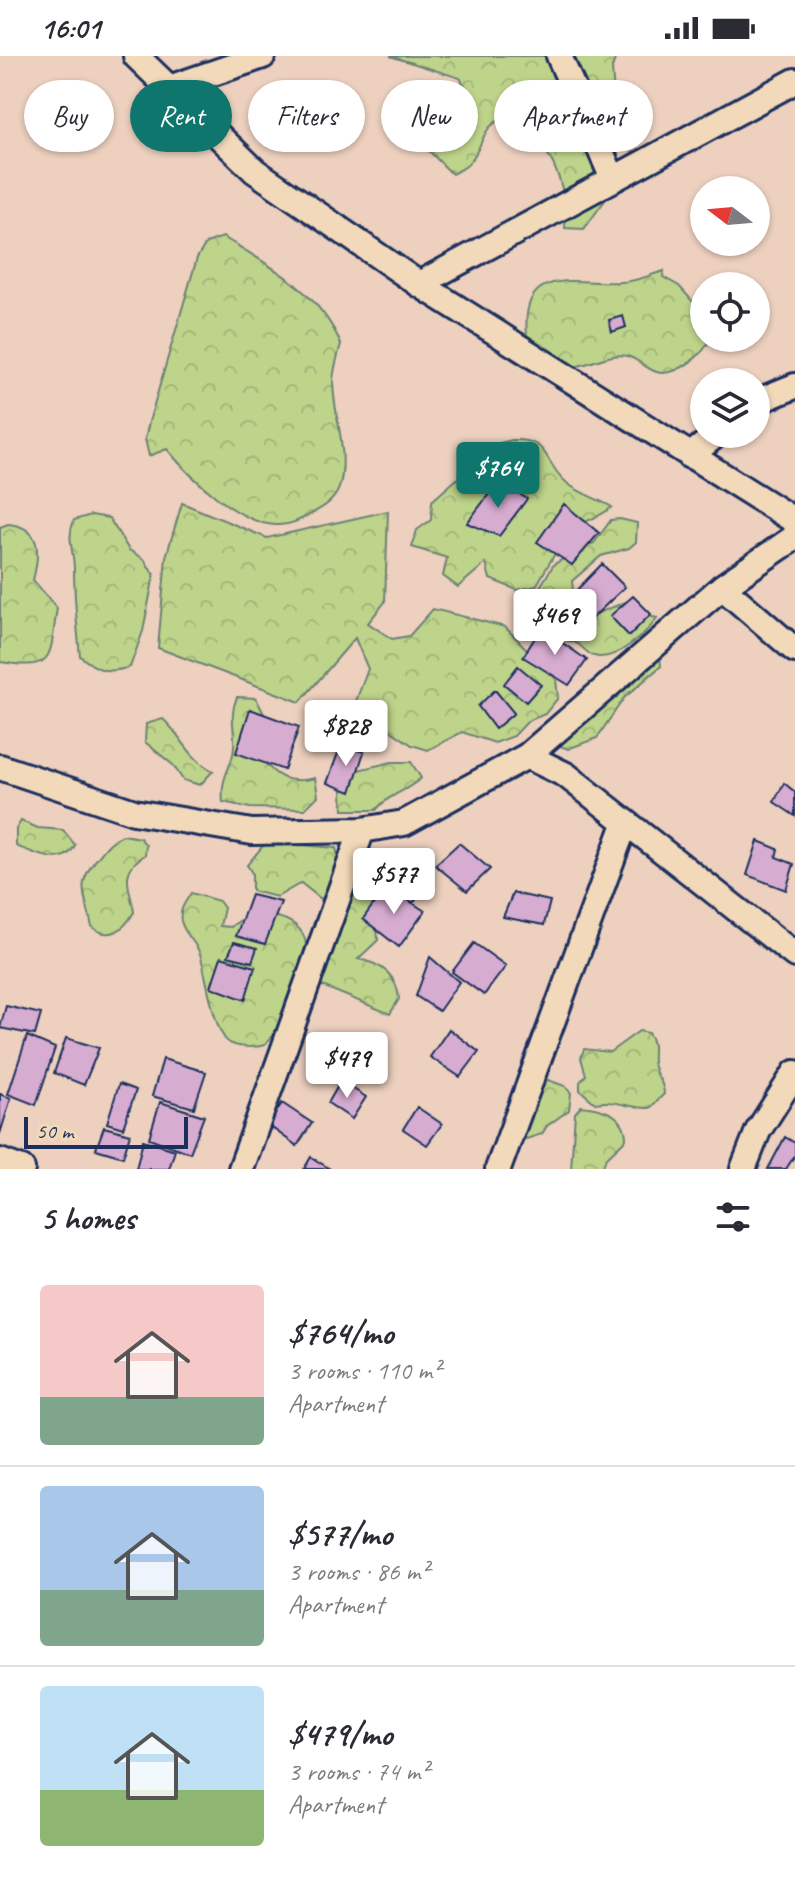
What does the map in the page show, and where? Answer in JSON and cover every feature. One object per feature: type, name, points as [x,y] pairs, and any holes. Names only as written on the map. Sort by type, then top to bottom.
[{"type":"street","points":[[136,56],[161,80]]},
{"type":"street","points":[[192,80],[263,56]]},
{"type":"street","points":[[559,56],[613,179]]},
{"type":"street","points":[[419,284],[795,81]]},
{"type":"street","points":[[232,149],[255,171],[419,284],[795,521]]},
{"type":"street","points":[[770,396],[795,386]]},
{"type":"street","points":[[690,456],[700,448]]},
{"type":"street","points":[[2,773],[134,812],[252,832],[362,830],[404,823],[527,756],[722,587],[795,537]]},
{"type":"street","points":[[722,587],[795,650]]},
{"type":"street","points":[[527,756],[566,775],[795,955]]},
{"type":"street","points":[[498,1169],[625,824]]},
{"type":"street","points":[[241,1169],[362,830]]},
{"type":"street","points":[[743,1169],[758,1131],[785,1109],[795,1073]]},
{"type":"street","points":[[0,1161],[22,1169]]},
{"type":"green space","points":[[390,56],[616,56],[612,68],[613,80],[494,80],[494,123],[478,149],[478,80],[460,78]]},
{"type":"green space","points":[[430,152],[476,152],[468,165],[452,174]]},
{"type":"green space","points":[[547,152],[618,152],[616,185],[584,229],[565,228],[563,195]]},
{"type":"green space","points":[[223,237],[275,269],[306,294],[332,325],[341,344],[333,380],[343,459],[340,485],[336,495],[325,506],[290,524],[262,523],[231,508],[201,485],[167,449],[149,456],[145,439],[197,258],[206,243]]},
{"type":"green space","points":[[664,271],[663,277],[679,286],[690,298],[690,352],[700,352],[683,367],[661,373],[621,355],[572,367],[527,335],[527,312],[532,297],[542,287],[570,281],[637,280]]},
{"type":"green space","points":[[512,440],[534,443],[567,483],[612,507],[572,532],[536,586],[517,590],[490,579],[486,563],[458,587],[443,576],[447,558],[412,547],[417,530],[431,520],[432,501],[458,478],[464,461],[476,449]]},
{"type":"green space","points":[[182,503],[267,538],[388,511],[385,602],[368,623],[392,639],[409,636],[433,609],[505,627],[556,679],[558,698],[545,714],[528,721],[514,736],[495,743],[462,732],[428,750],[412,745],[381,724],[355,720],[356,701],[368,669],[355,638],[300,702],[158,648],[166,557]]},
{"type":"green space","points":[[91,515],[109,518],[129,550],[144,559],[154,575],[143,631],[130,667],[122,669],[104,670],[80,656],[71,533],[74,520]]},
{"type":"green space","points":[[611,520],[637,523],[636,542],[629,548],[601,556],[572,581],[574,600],[596,614],[628,601],[648,616],[657,618],[629,645],[602,657],[592,655],[569,641],[540,641],[534,635],[545,603],[535,595],[554,564],[594,543]]},
{"type":"green space","points":[[8,524],[19,526],[33,536],[37,560],[33,580],[57,608],[47,657],[32,664],[0,662],[0,527]]},
{"type":"green space","points":[[660,657],[661,666],[624,698],[597,738],[568,749],[560,746],[568,726]]},
{"type":"green space","points":[[237,697],[256,698],[265,716],[258,752],[269,767],[288,779],[315,778],[318,796],[305,809],[250,808],[223,802],[223,785],[233,754],[233,716]]},
{"type":"green space","points":[[163,719],[191,754],[213,771],[200,785],[183,780],[173,765],[145,742],[146,724]]},
{"type":"green space","points":[[392,762],[411,762],[421,778],[376,810],[343,810],[341,774]]},
{"type":"green space","points":[[21,821],[38,828],[63,830],[75,845],[70,852],[57,858],[16,846],[16,829]]},
{"type":"green space","points":[[123,835],[140,838],[146,845],[145,855],[136,861],[128,874],[134,912],[116,932],[105,933],[92,927],[84,882],[91,866],[104,850]]},
{"type":"green space","points":[[266,842],[336,848],[336,875],[330,889],[321,899],[301,883],[277,897],[252,891],[252,873],[247,865]]},
{"type":"green space","points":[[362,882],[370,886],[375,904],[378,940],[358,959],[373,963],[391,976],[399,999],[390,1014],[315,983],[352,885]]},
{"type":"green space","points":[[191,893],[219,901],[224,908],[220,926],[231,927],[250,917],[274,916],[296,926],[303,934],[306,956],[299,983],[286,1012],[265,1045],[251,1047],[228,1042],[218,1026],[200,954],[181,921],[182,910]]},
{"type":"green space","points":[[639,1031],[648,1033],[651,1038],[653,1065],[664,1094],[650,1108],[595,1103],[580,1090],[580,1082],[586,1075],[581,1058],[584,1049],[610,1052]]},
{"type":"green space","points":[[548,1080],[565,1086],[571,1093],[569,1110],[547,1126],[542,1134],[526,1139],[522,1131],[541,1087]]},
{"type":"green space","points":[[581,1106],[611,1114],[625,1130],[626,1139],[606,1158],[602,1169],[571,1169],[575,1113]]},
{"type":"building","points":[[623,316],[626,327],[612,332],[609,320]]},
{"type":"building","points":[[499,481],[527,499],[499,536],[467,523]]},
{"type":"building","points":[[564,504],[599,533],[572,565],[537,542]]},
{"type":"building","points":[[602,564],[625,587],[589,621],[567,600]]},
{"type":"building","points":[[633,596],[651,614],[629,636],[610,616]]},
{"type":"building","points":[[541,628],[587,660],[569,685],[523,657]]},
{"type":"building","points":[[518,666],[541,685],[526,702],[504,684]]},
{"type":"building","points":[[495,690],[514,713],[495,729],[478,706]]},
{"type":"building","points":[[250,709],[299,727],[284,770],[236,753]]},
{"type":"building","points":[[341,745],[364,752],[351,792],[327,783]]},
{"type":"building","points":[[784,783],[795,792],[795,816],[774,802]]},
{"type":"building","points":[[758,841],[778,849],[776,857],[794,864],[786,890],[747,875]]},
{"type":"building","points":[[459,843],[490,869],[467,891],[435,865]]},
{"type":"building","points":[[392,857],[428,886],[413,903],[376,873]]},
{"type":"building","points":[[386,886],[425,911],[399,947],[363,919]]},
{"type":"building","points":[[513,893],[550,901],[544,925],[503,917]]},
{"type":"building","points":[[251,895],[281,902],[265,944],[236,936]]},
{"type":"building","points":[[234,942],[257,948],[252,962],[228,956]]},
{"type":"building","points":[[474,943],[506,966],[484,995],[452,972]]},
{"type":"building","points":[[221,957],[255,967],[245,1000],[211,987]]},
{"type":"building","points":[[430,957],[459,982],[439,1011],[416,996]]},
{"type":"building","points":[[6,1006],[41,1014],[35,1035],[0,1028]]},
{"type":"building","points":[[449,1029],[479,1052],[460,1077],[430,1057]]},
{"type":"building","points":[[27,1036],[55,1048],[36,1105],[8,1094]]},
{"type":"building","points":[[66,1038],[99,1048],[84,1085],[54,1073]]},
{"type":"building","points":[[163,1059],[206,1072],[194,1108],[152,1096]]},
{"type":"building","points":[[341,1081],[366,1097],[352,1119],[328,1103]]},
{"type":"building","points":[[119,1084],[136,1090],[123,1128],[107,1123]]},
{"type":"building","points":[[0,1094],[11,1098],[0,1134]]},
{"type":"building","points":[[160,1102],[204,1116],[190,1153],[149,1138]]},
{"type":"building","points":[[282,1103],[312,1123],[297,1146],[268,1125]]},
{"type":"building","points":[[417,1107],[442,1124],[427,1145],[403,1129]]},
{"type":"building","points":[[104,1127],[130,1134],[123,1157],[96,1149]]},
{"type":"building","points":[[785,1137],[795,1143],[795,1155],[786,1169],[768,1169]]},
{"type":"building","points":[[143,1140],[175,1150],[169,1169],[136,1169]]},
{"type":"building","points":[[311,1157],[330,1169],[304,1169]]}]
